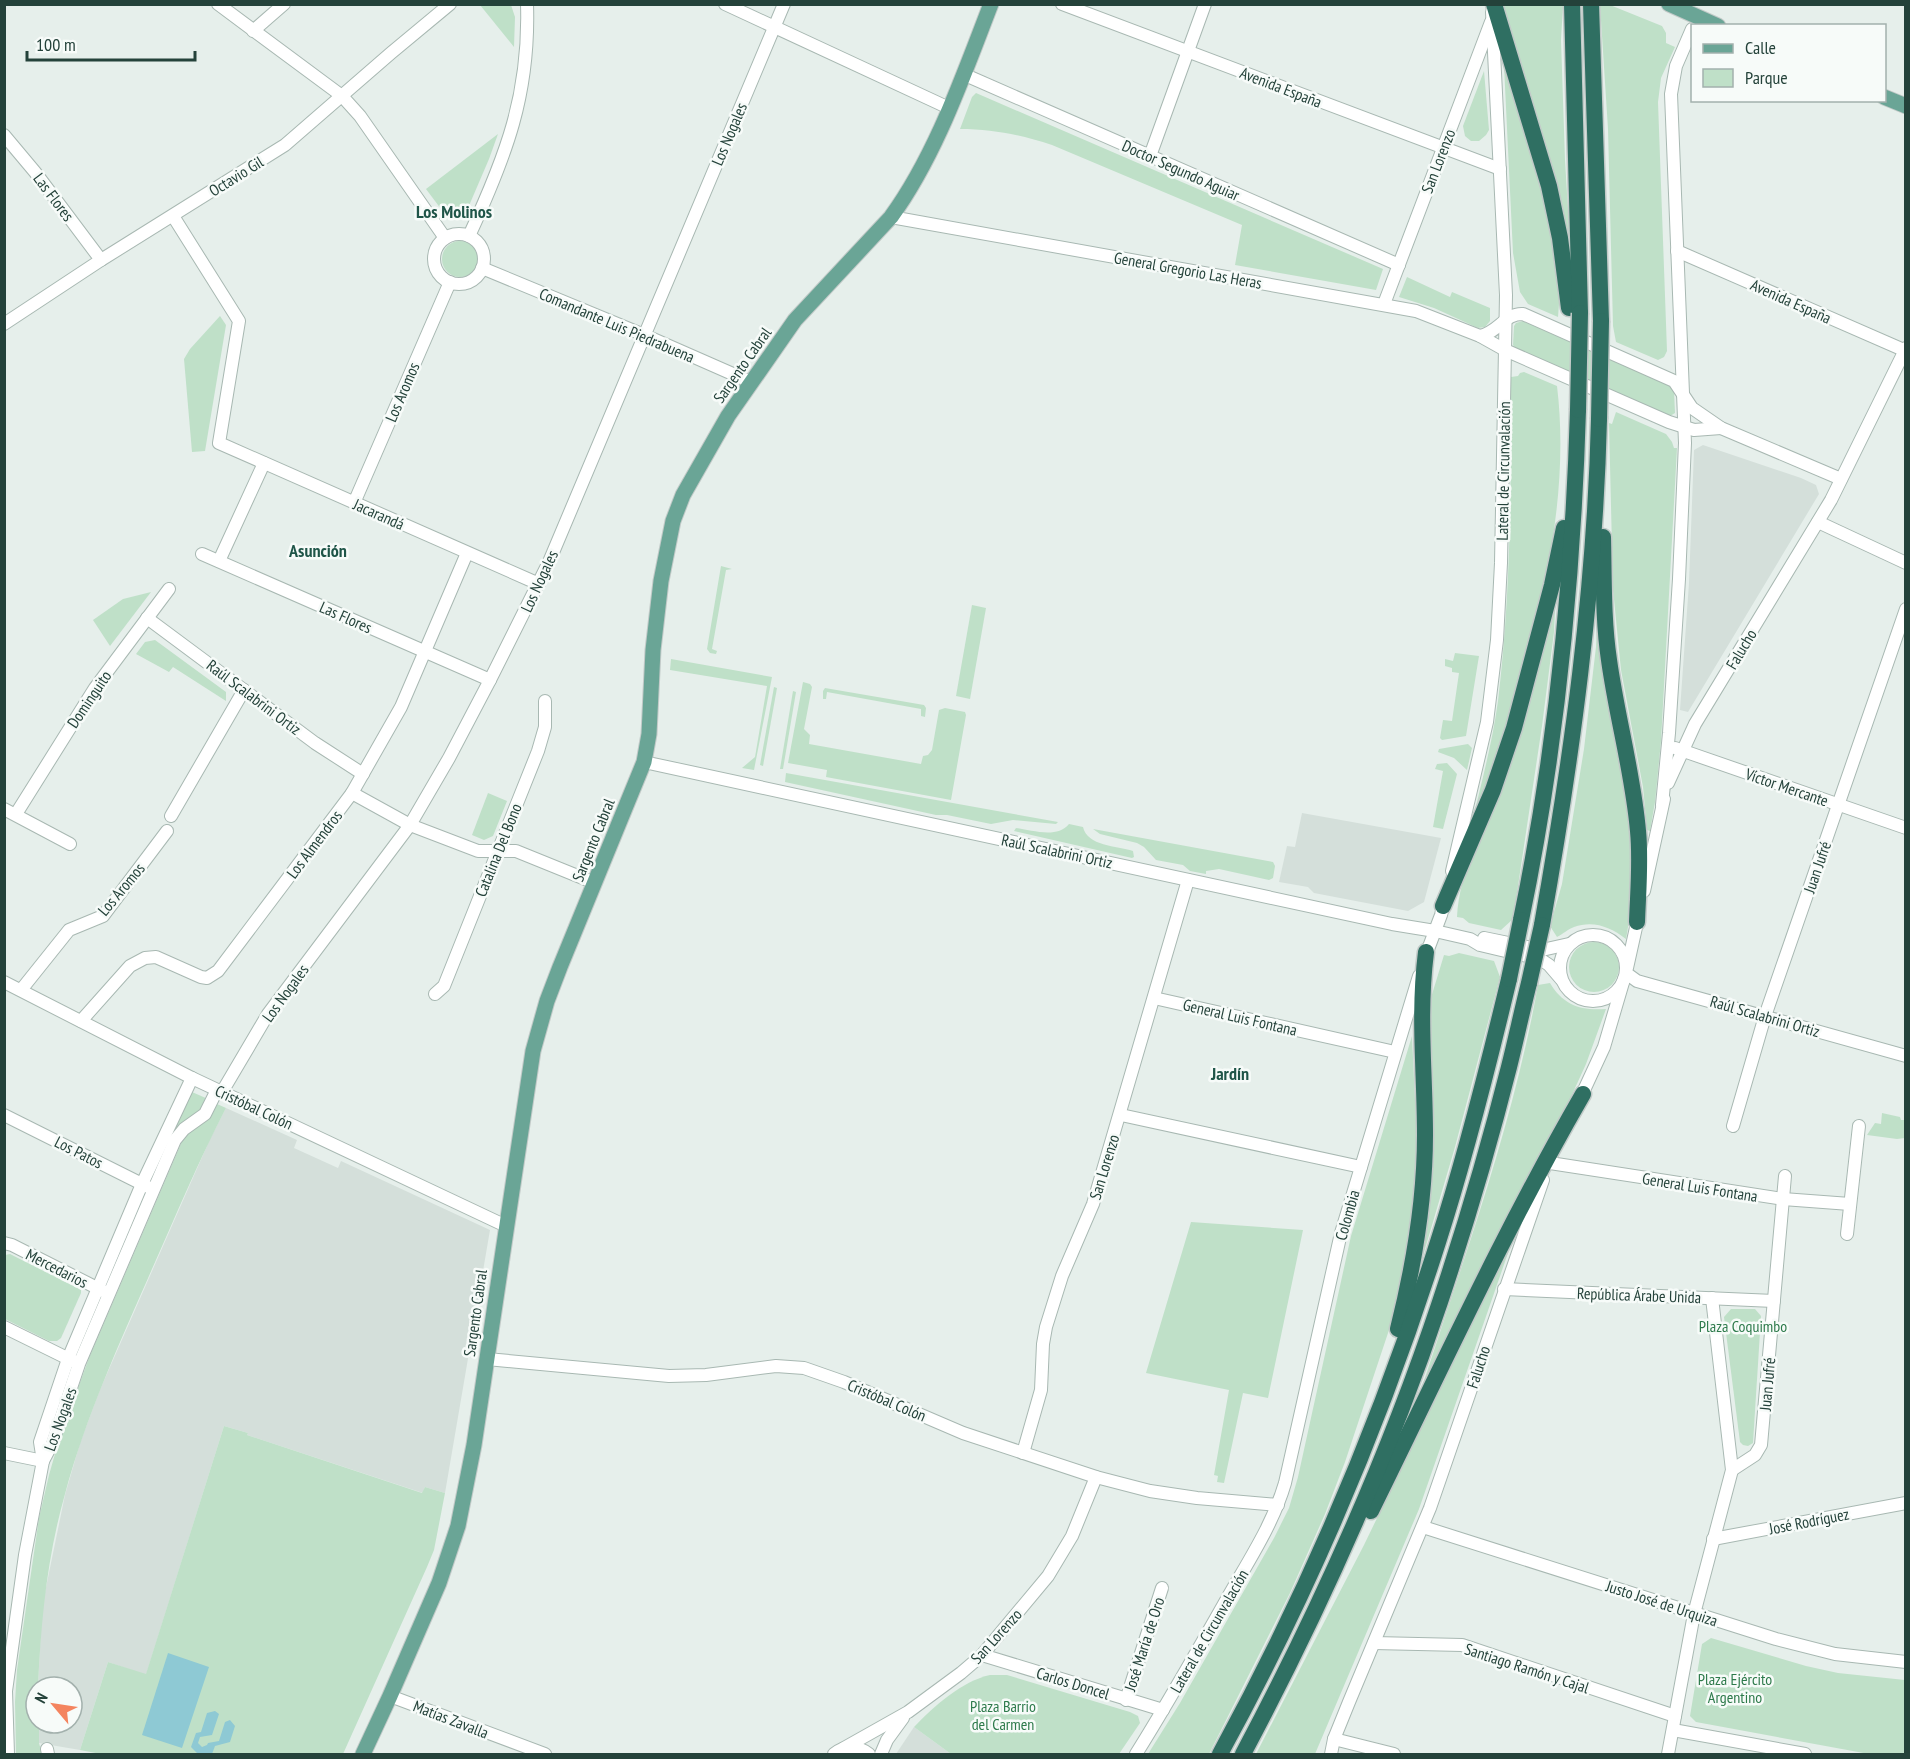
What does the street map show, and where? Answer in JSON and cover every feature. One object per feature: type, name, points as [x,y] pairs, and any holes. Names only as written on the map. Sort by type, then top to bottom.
[{"type":"highway","points":[[1220,1755],[1316,1562],[1405,1340],[1445,1220],[1482,1091],[1521,920],[1542,807],[1562,656],[1573,528],[1579,382],[1575,310],[1572,4]]},
{"type":"highway","points":[[1592,4],[1601,321],[1599,456],[1605,613],[1609,658],[1631,778],[1638,831],[1640,872],[1637,922]]},
{"type":"highway","points":[[1493,9],[1549,186],[1575,310]]},
{"type":"highway","points":[[1281,1682],[1368,1492],[1425,1346],[1478,1179],[1506,1079],[1542,925],[1566,782],[1582,662],[1599,456]]},
{"type":"highway","points":[[1443,906],[1493,790],[1514,728],[1552,585],[1576,465]]},
{"type":"highway","points":[[1379,1408],[1410,1283],[1421,1212],[1425,1134],[1421,1021],[1426,952]]},
{"type":"highway","points":[[1243,1755],[1367,1520],[1507,1232],[1583,1094]]},
{"type":"main road","name":"Sargento Cabral","points":[[363,1755],[439,1583],[458,1526],[474,1445],[532,1051],[553,984],[644,762],[649,734],[661,581],[673,521],[683,495],[706,453],[751,382],[795,320],[891,217],[903,201],[949,108],[991,4]]},
{"type":"main road","points":[[1670,5],[1695,24]]},
{"type":"main road","points":[[1886,98],[1905,106]]},
{"type":"street","points":[[253,31],[284,4]]},
{"type":"street","name":"Octavio Gil","points":[[4,324],[101,260],[285,145],[450,4]]},
{"type":"street","points":[[522,4],[528,18]]},
{"type":"street","points":[[469,236],[500,166],[515,120],[523,83],[529,4]]},
{"type":"street","points":[[725,4],[949,108]]},
{"type":"street","name":"Los Nogales","points":[[43,1461],[40,1442],[68,1359],[154,1190],[175,1140],[184,1129],[204,1114],[268,1014],[410,825],[449,758],[539,584],[784,4]]},
{"type":"street","name":"Avenida España","points":[[1062,4],[1500,169]]},
{"type":"street","points":[[1150,156],[1205,4]]},
{"type":"street","points":[[218,5],[342,96],[357,113],[445,238]]},
{"type":"street","name":"San Lorenzo","points":[[1384,304],[1493,9]]},
{"type":"street","name":"Lateral de Circunvalación","points":[[1435,931],[1482,750],[1495,665],[1502,542],[1506,319],[1493,9]]},
{"type":"street","points":[[1662,805],[1679,579],[1684,428],[1671,94],[1676,66],[1691,33]]},
{"type":"street","name":"Doctor Segundo Aguiar","points":[[963,74],[1399,266]]},
{"type":"street","name":"Las Flores","points":[[4,135],[35,172],[101,260]]},
{"type":"street","name":"Jacarandá","points":[[173,216],[239,321],[219,443],[539,584]]},
{"type":"street","name":"General Gregorio Las Heras","points":[[891,217],[1384,304],[1430,315],[1684,428],[1706,430],[1721,428]]},
{"type":"street","points":[[455,234],[469,236],[479,243],[483,250],[482,268],[478,275],[466,283],[450,282],[441,276],[434,264],[435,251],[445,238],[455,234]]},
{"type":"street","name":"Avenida España","points":[[1677,251],[1905,350]]},
{"type":"street","name":"Comandante Luis Piedrabuena","points":[[482,268],[751,382]]},
{"type":"street","name":"Los Aromos","points":[[354,503],[450,282]]},
{"type":"street","name":"General Gregorio Las Heras","points":[[1506,319],[1523,314],[1674,381],[1692,408],[1721,428],[1842,479]]},
{"type":"street","points":[[1480,336],[1493,332],[1506,319]]},
{"type":"street","name":"Falucho","points":[[1334,1739],[1423,1527],[1535,1199],[1606,1040],[1626,973],[1670,777],[1695,724],[1842,479],[1905,350]]},
{"type":"street","points":[[219,561],[264,463]]},
{"type":"street","points":[[1818,522],[1905,563]]},
{"type":"street","name":"Los Almendros","points":[[81,1021],[130,966],[145,958],[156,957],[201,977],[207,978],[214,975],[352,793],[401,707],[467,553]]},
{"type":"street","name":"Las Flores","points":[[202,554],[490,680]]},
{"type":"street","name":"Dominguito","points":[[10,812],[95,688],[169,589]]},
{"type":"street","name":"Juan Jufré","points":[[1733,1126],[1765,1016],[1905,609]]},
{"type":"street","name":"Raúl Scalabrini Ortiz","points":[[147,618],[315,743],[363,774]]},
{"type":"street","points":[[171,816],[244,690]]},
{"type":"street","name":"Catalina Del Bono","points":[[435,994],[444,986],[538,751],[545,727],[545,701]]},
{"type":"street","name":"Víctor Mercante","points":[[1668,746],[1905,828]]},
{"type":"street","name":"Raúl Scalabrini Ortiz","points":[[644,762],[1470,939],[1480,945],[1540,959],[1549,965],[1561,979]]},
{"type":"street","points":[[352,793],[410,825],[478,851],[516,851],[595,882]]},
{"type":"street","points":[[10,812],[70,844]]},
{"type":"street","name":"Los Aromos","points":[[21,990],[69,930],[102,916],[168,831]]},
{"type":"street","name":"San Lorenzo","points":[[1023,1453],[1041,1390],[1043,1344],[1047,1327],[1062,1276],[1093,1204],[1188,880]]},
{"type":"street","name":"Colombia","points":[[1278,1505],[1285,1483],[1341,1233],[1426,952],[1435,931]]},
{"type":"street","points":[[1587,934],[1597,934],[1606,936],[1621,949],[1625,958],[1626,973],[1610,997],[1594,1001],[1577,998],[1570,993],[1561,979],[1560,960],[1563,951],[1577,938],[1587,934]]},
{"type":"street","name":"Raúl Scalabrini Ortiz","points":[[1470,939],[1482,937],[1542,950],[1569,944]]},
{"type":"street","name":"Raúl Scalabrini Ortiz","points":[[1626,973],[1637,981],[1905,1056]]},
{"type":"street","name":"Cristóbal Colón","points":[[4,982],[192,1078],[506,1226]]},
{"type":"street","name":"General Luis Fontana","points":[[1154,998],[1395,1052]]},
{"type":"street","name":"Los Nogales","points":[[8,1755],[6,1692],[25,1554],[43,1461],[52,1444],[103,1291],[142,1184],[192,1078]]},
{"type":"street","name":"Los Patos","points":[[4,1115],[154,1190]]},
{"type":"street","points":[[1120,1115],[1361,1167]]},
{"type":"street","points":[[1847,1233],[1859,1126]]},
{"type":"street","name":"General Luis Fontana","points":[[1550,1163],[1783,1199],[1850,1204]]},
{"type":"street","name":"Juan Jufré","points":[[1732,1470],[1755,1455],[1761,1445],[1785,1176]]},
{"type":"street","name":"Mercedarios","points":[[4,1243],[103,1291]]},
{"type":"street","name":"República Árabe Unida","points":[[1504,1289],[1774,1301]]},
{"type":"street","points":[[1668,1755],[1694,1614],[1732,1470],[1712,1298]]},
{"type":"street","points":[[4,1327],[79,1364]]},
{"type":"street","name":"Cristóbal Colón","points":[[487,1359],[669,1377],[776,1366],[804,1368],[963,1432],[1096,1478],[1150,1491],[1197,1498],[1278,1505]]},
{"type":"street","points":[[4,1453],[43,1461]]},
{"type":"street","name":"San Lorenzo","points":[[835,1752],[908,1713],[982,1655],[1048,1576],[1072,1536],[1096,1478]]},
{"type":"street","name":"José Rodríguez","points":[[1713,1539],[1905,1503]]},
{"type":"street","name":"Lateral de Circunvalación","points":[[1136,1755],[1258,1546],[1278,1505]]},
{"type":"street","name":"Justo José de Urquiza","points":[[1423,1527],[1694,1614],[1813,1649],[1856,1658],[1905,1662]]},
{"type":"street","name":"José María de Oro","points":[[1126,1700],[1162,1588]]},
{"type":"street","name":"Santiago Ramón y Cajal","points":[[1374,1643],[1462,1646],[1675,1716]]},
{"type":"street","name":"Carlos Doncel","points":[[982,1655],[1163,1710]]},
{"type":"street","name":"Matías Zavalla","points":[[390,1696],[540,1754]]},
{"type":"street","name":"San Lorenzo","points":[[881,1755],[888,1740],[908,1713]]},
{"type":"street","points":[[1673,1730],[1805,1755]]},
{"type":"street","points":[[1329,1755],[1334,1739],[1394,1755]]},
{"type":"street","points":[[835,1752],[857,1748],[868,1755]]},
{"type":"shaded area","points":[[1703,445],[1801,478],[1816,485],[1819,494],[1688,712],[1680,710],[1689,583],[1694,450]]},
{"type":"shaded area","points":[[1302,813],[1441,838],[1424,902],[1408,911],[1314,893],[1308,887],[1279,882],[1287,846],[1295,847]]},
{"type":"shaded area","points":[[226,1108],[297,1140],[294,1148],[338,1168],[341,1161],[490,1230],[445,1493],[425,1487],[423,1493],[224,1426],[146,1675],[108,1662],[80,1750],[39,1743],[39,1735],[84,1735],[84,1675],[39,1675],[44,1597],[65,1495],[80,1443],[99,1392],[210,1139]]},
{"type":"shaded area","points":[[914,1727],[951,1754],[896,1754]]},
{"type":"green space","points":[[480,5],[511,5],[515,17],[514,47]]},
{"type":"green space","points":[[1504,5],[1563,5],[1561,40],[1571,259],[1506,22]]},
{"type":"green space","points":[[1600,5],[1610,5],[1662,26],[1666,33],[1666,43],[1675,47],[1661,78],[1658,102],[1667,351],[1664,357],[1658,360],[1616,342],[1613,326],[1608,129]]},
{"type":"green space","points":[[1504,66],[1517,93],[1545,203],[1564,306],[1559,304],[1558,317],[1528,304],[1520,292],[1513,253]]},
{"type":"green space","points":[[1484,71],[1489,130],[1479,141],[1471,141],[1465,136],[1463,126]]},
{"type":"green space","points":[[976,93],[1383,269],[1376,290],[1235,265],[1242,225],[1052,145],[1007,133],[960,129],[972,97]]},
{"type":"green space","points":[[498,134],[465,215],[458,218],[447,217],[426,189]]},
{"type":"green space","points":[[460,241],[472,247],[478,259],[472,271],[460,277],[448,271],[442,259],[448,247]]},
{"type":"green space","points":[[1407,277],[1450,297],[1452,292],[1490,308],[1490,321],[1485,327],[1478,328],[1434,308],[1399,297]]},
{"type":"green space","points":[[220,316],[226,325],[205,451],[192,452],[184,359],[190,349]]},
{"type":"green space","points":[[1523,321],[1672,387],[1675,413],[1670,416],[1516,349],[1513,345],[1514,326]]},
{"type":"green space","points":[[1524,372],[1557,386],[1560,442],[1558,498],[1550,555],[1538,612],[1506,724],[1470,831],[1498,701],[1508,580],[1511,377]]},
{"type":"green space","points":[[1616,412],[1666,434],[1674,448],[1677,448],[1661,741],[1650,831],[1647,830],[1643,787],[1621,670],[1613,589],[1609,423],[1612,424]]},
{"type":"green space","points":[[721,566],[732,569],[726,570],[712,649],[717,651],[716,654],[710,653],[707,649]]},
{"type":"green space","points":[[151,592],[110,646],[93,620],[123,599]]},
{"type":"green space","points":[[1598,599],[1633,822],[1631,909],[1626,939],[1608,928],[1588,924],[1572,928],[1557,937],[1550,926],[1562,884],[1584,749],[1596,647]]},
{"type":"green space","points":[[972,605],[986,608],[970,699],[956,696]]},
{"type":"green space","points":[[1555,611],[1542,726],[1513,919],[1501,930],[1469,923],[1457,917],[1464,875]]},
{"type":"green space","points":[[155,640],[226,692],[226,701],[173,667],[169,672],[136,654],[145,642]]},
{"type":"green space","points":[[1455,653],[1479,656],[1466,736],[1442,740],[1440,738],[1443,720],[1452,721],[1459,673],[1452,672],[1452,668],[1445,666],[1445,659],[1453,661]]},
{"type":"green space","points":[[671,659],[772,677],[754,770],[742,768],[755,757],[767,686],[670,670]]},
{"type":"green space","points":[[803,682],[812,687],[804,729],[810,735],[809,744],[921,764],[923,756],[928,755],[932,750],[939,710],[945,708],[965,712],[951,800],[826,777],[827,770],[788,763]]},
{"type":"green space","points":[[774,687],[777,688],[763,766],[760,765]]},
{"type":"green space","points":[[825,688],[924,705],[925,717],[921,716],[921,709],[827,692],[826,699],[823,699]]},
{"type":"green space","points":[[793,691],[796,692],[783,769],[780,769]]},
{"type":"green space","points":[[1468,744],[1472,748],[1467,770],[1454,758],[1438,752],[1439,749]]},
{"type":"green space","points":[[1447,763],[1457,774],[1443,829],[1433,827],[1443,771],[1435,769],[1437,764]]},
{"type":"green space","points":[[786,773],[1058,822],[1056,824],[1013,820],[991,824],[936,815],[785,782]]},
{"type":"green space","points":[[488,793],[507,801],[493,836],[484,840],[472,835]]},
{"type":"green space","points":[[1069,824],[1083,827],[1090,838],[1096,842],[1133,851],[1134,857],[1014,831],[1016,828],[1051,832],[1064,829]]},
{"type":"green space","points":[[1093,829],[1273,862],[1275,866],[1273,878],[1269,880],[1219,869],[1206,871],[1206,874],[1190,871],[1183,865],[1156,860],[1137,843],[1100,834]]},
{"type":"green space","points":[[1589,942],[1599,942],[1612,949],[1619,962],[1619,972],[1612,985],[1599,992],[1589,992],[1580,988],[1573,981],[1569,972],[1569,962],[1573,953],[1580,946]]},
{"type":"green space","points":[[1459,953],[1494,961],[1500,977],[1455,1147],[1420,1266],[1430,1001],[1444,955]]},
{"type":"green space","points":[[1550,983],[1561,997],[1574,1005],[1589,1009],[1606,1009],[1586,1064],[1565,1110],[1419,1396],[1501,1141],[1528,1038],[1538,985]]},
{"type":"green space","points":[[1412,1036],[1417,1144],[1415,1192],[1409,1243],[1391,1324],[1345,1462],[1290,1593],[1209,1754],[1148,1754],[1180,1703],[1289,1508],[1298,1477],[1351,1236]]},
{"type":"green space","points":[[192,1092],[208,1099],[152,1178],[151,1177]]},
{"type":"green space","points":[[217,1104],[226,1108],[116,1352],[73,1465],[49,1565],[39,1675],[24,1675],[24,1735],[39,1735],[42,1754],[16,1754],[17,1670],[39,1518],[59,1440],[89,1358],[183,1139],[213,1111]]},
{"type":"green space","points":[[1882,1113],[1905,1120],[1905,1138],[1867,1135],[1875,1123],[1881,1124]]},
{"type":"green space","points":[[1191,1222],[1303,1230],[1268,1398],[1243,1393],[1224,1483],[1217,1482],[1218,1476],[1214,1475],[1229,1390],[1146,1373]]},
{"type":"green space","points":[[1515,1233],[1419,1509],[1315,1754],[1256,1754],[1364,1545]]},
{"type":"green space","points":[[10,1254],[81,1290],[61,1338],[57,1341],[49,1341],[5,1319],[5,1255]]},
{"type":"green space","name":"Plaza Coquimbo","points":[[1731,1309],[1755,1309],[1761,1316],[1753,1443],[1748,1446],[1740,1442],[1724,1317]]},
{"type":"green space","points":[[224,1426],[422,1493],[425,1487],[445,1493],[434,1550],[427,1567],[343,1754],[101,1754],[80,1750],[108,1662],[146,1674]]},
{"type":"green space","name":"Plaza Ejército Argentino","points":[[1711,1638],[1838,1673],[1905,1680],[1905,1754],[1869,1754],[1696,1722],[1690,1716],[1702,1644]]},
{"type":"green space","name":"Plaza Barrio del Carmen","points":[[990,1675],[1007,1675],[1130,1712],[1138,1716],[1140,1723],[1119,1754],[951,1754],[914,1727],[939,1703],[959,1689]]},
{"type":"water","points":[[168,1653],[209,1667],[182,1748],[142,1735]]},
{"type":"water","points":[[215,1711],[219,1714],[212,1735],[200,1737],[198,1743],[202,1747],[219,1741],[225,1722],[230,1720],[235,1726],[230,1742],[215,1746],[212,1754],[198,1754],[191,1747],[196,1733],[201,1732],[207,1713]]},
{"type":"district","name":"Los Molinos","points":[[454,212]]},
{"type":"district","name":"Asunción","points":[[318,551]]},
{"type":"district","name":"Jardín","points":[[1230,1074]]}]
